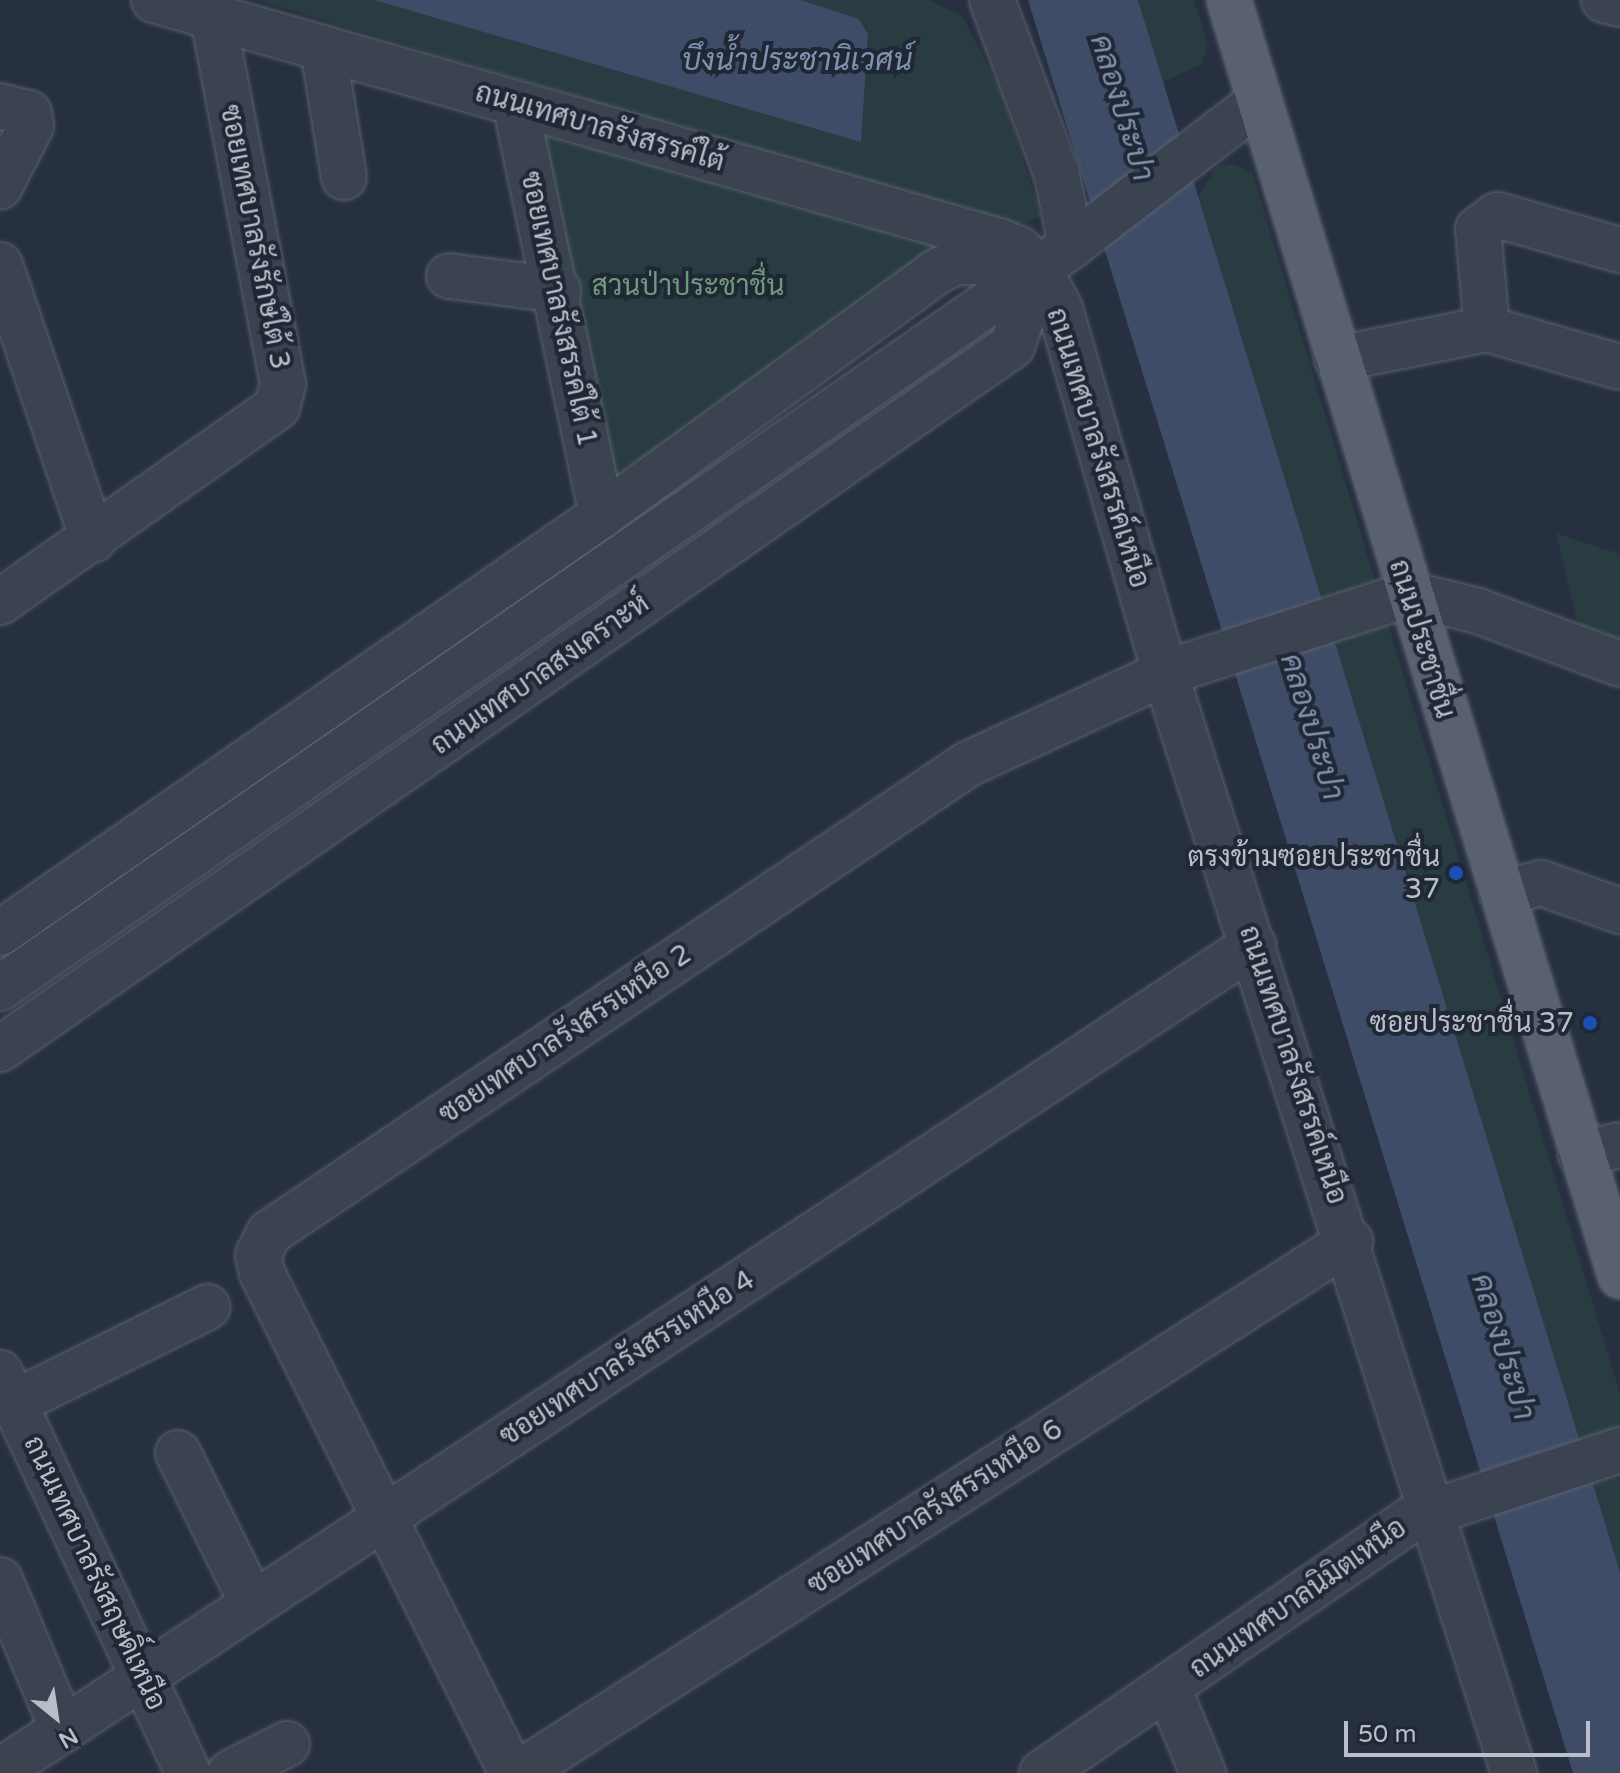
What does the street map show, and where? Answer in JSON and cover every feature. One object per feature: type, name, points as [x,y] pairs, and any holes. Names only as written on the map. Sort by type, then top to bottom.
[{"type":"main road","name":"ถนนประชาชื่น","points":[[1230,0],[1502,893],[1600,1149],[1620,1276]]},
{"type":"street","name":"ถนนเทศบาลรังสรรค์ใต้","points":[[154,0],[1019,249],[1067,248]]},
{"type":"street","points":[[1604,0],[1620,4]]},
{"type":"street","points":[[0,933],[602,515],[936,272],[956,262],[1005,260],[1067,248],[1057,175],[990,1]]},
{"type":"street","name":"ซอยเทศบาลรังรักษ์ใต้ 3","points":[[0,602],[93,540],[277,407],[283,384],[213,17]]},
{"type":"street","points":[[323,48],[344,177]]},
{"type":"street","name":"ถนนเทศบาลสงเคราะห์","points":[[0,988],[1067,248],[1202,142],[1260,101]]},
{"type":"street","name":"ซอยเทศบาลรังสรรค์ใต้ 1","points":[[515,103],[558,290],[602,515]]},
{"type":"street","points":[[0,106],[29,113],[31,126],[0,186]]},
{"type":"street","points":[[1487,329],[1478,229],[1497,215],[1620,250]]},
{"type":"street","name":"ถนนเทศบาลสงเคราะห์","points":[[0,1049],[1012,346],[1067,248]]},
{"type":"street","name":"ถนนเทศบาลรังสรรค์เหนือ","points":[[1067,248],[1060,309],[1165,673],[1350,1241],[1442,1508],[1514,1773]]},
{"type":"street","points":[[0,265],[93,540]]},
{"type":"street","points":[[449,276],[558,290]]},
{"type":"street","points":[[1337,359],[1487,329],[1620,367]]},
{"type":"street","points":[[1409,594],[1478,611],[1620,664]]},
{"type":"street","name":"ซอยเทศบาลรังสรรเหนือ 2","points":[[512,1773],[262,1273],[258,1255],[269,1233],[968,764],[1165,673],[1409,594]]},
{"type":"street","points":[[1502,893],[1541,883],[1620,911]]},
{"type":"street","name":"ซอยเทศบาลรังสรรเหนือ 4","points":[[0,1771],[1253,945]]},
{"type":"street","name":"ซอยเทศบาลรังสรรเหนือ 6","points":[[519,1773],[1350,1241]]},
{"type":"street","points":[[9,1405],[207,1307]]},
{"type":"street","name":"ถนนเทศบาลรังสฤษดิ์เหนือ","points":[[9,1405],[145,1676],[188,1773]]},
{"type":"street","name":"ถนนเทศบาลนิมิตเหนือ","points":[[1042,1773],[1411,1519],[1613,1452]]},
{"type":"street","points":[[178,1453],[253,1604]]},
{"type":"street","points":[[0,1580],[63,1730]]},
{"type":"street","points":[[1168,1688],[1203,1773]]},
{"type":"street","points":[[230,1773],[287,1744]]},
{"type":"green space","points":[[257,0],[374,0],[860,141],[868,33],[859,19],[801,0],[929,0],[962,16],[1001,91],[1041,216],[1012,228]]},
{"type":"green space","points":[[1138,0],[1194,0],[1208,45],[1202,64],[1163,82]]},
{"type":"green space","name":"สวนป่าประชาชื่น","points":[[525,115],[956,241],[613,488]]},
{"type":"green space","points":[[1233,164],[1252,172],[1620,1394],[1620,1572],[1198,196],[1217,166]]},
{"type":"green space","points":[[1556,533],[1620,554],[1620,648],[1580,633]]},
{"type":"water","name":"บึงน้ำประชานิเวศน์","points":[[374,0],[801,0],[859,19],[868,34],[861,142]]},
{"type":"water","name":"คลองประปา","points":[[1028,0],[1138,0],[1620,1572],[1620,1773],[1573,1773]]},
{"type":"place","name":"ตรงข้ามซอยประชาชื่น 37","points":[[1456,873]]},
{"type":"place","name":"ซอยประชาชื่น 37","points":[[1590,1023]]}]
